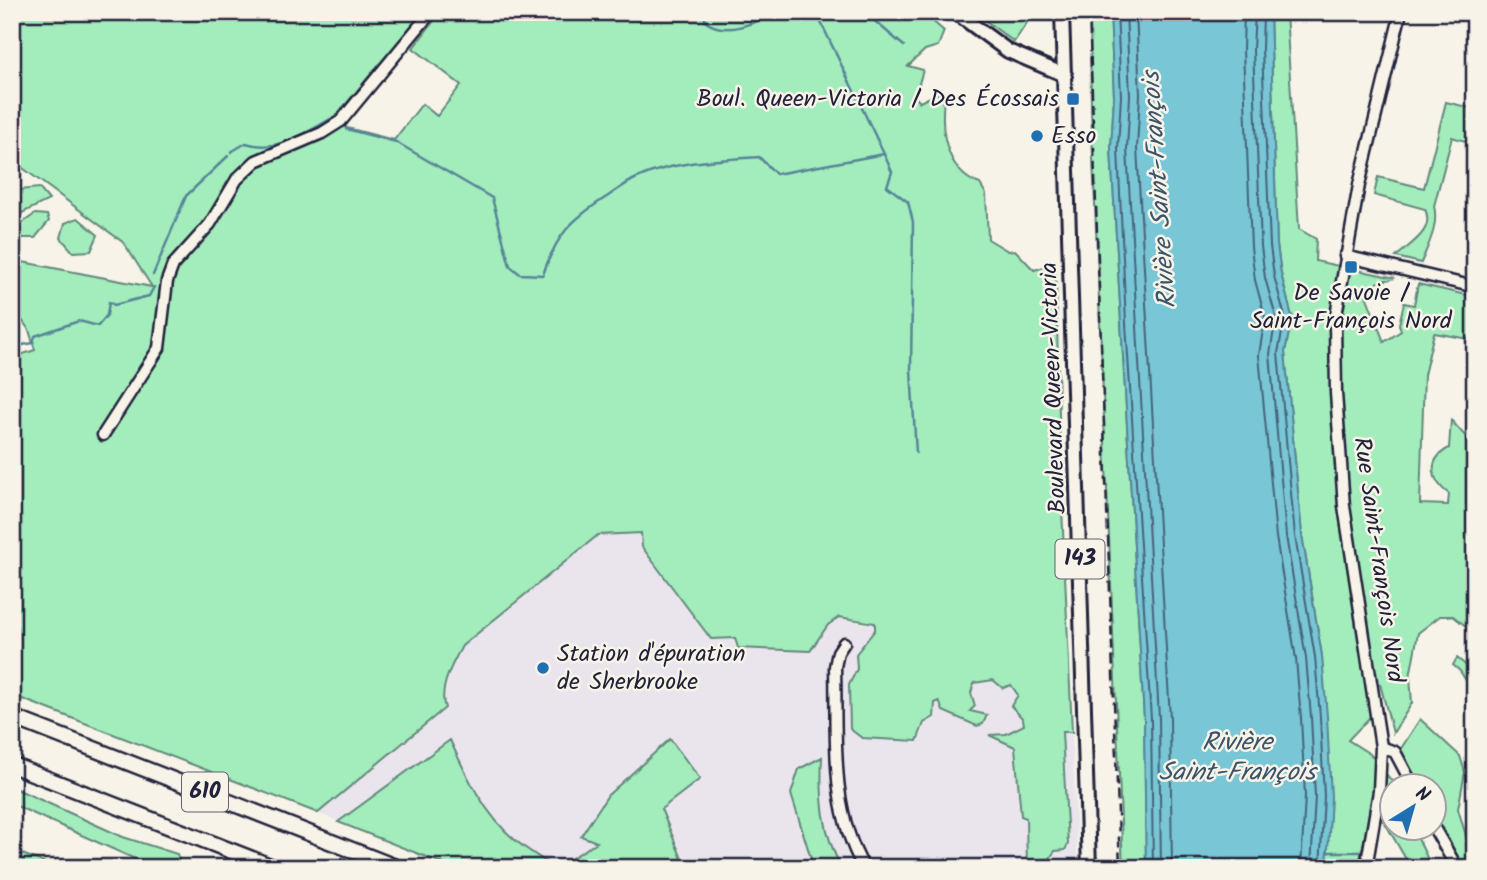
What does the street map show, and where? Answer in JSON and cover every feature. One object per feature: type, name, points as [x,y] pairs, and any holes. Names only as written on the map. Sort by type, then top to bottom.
[{"type":"highway","name":"610","points":[[12,717],[397,868]]},
{"type":"highway","name":"610","points":[[12,765],[275,868]]},
{"type":"main road","points":[[955,12],[1007,51],[1065,75]]},
{"type":"main road","name":"143","points":[[1062,12],[1065,75]]},
{"type":"main road","name":"Boulevard Queen-Victoria","points":[[1065,75],[1089,868]]},
{"type":"street","points":[[103,435],[159,348],[169,273],[210,224],[237,179],[256,160],[321,133],[341,121],[431,12]]},
{"type":"street","name":"Rue Saint-François Nord","points":[[1367,863],[1381,747],[1350,554],[1339,444],[1335,321],[1345,256],[1401,12]]},
{"type":"street","points":[[1345,256],[1475,288]]},
{"type":"street","points":[[844,643],[838,652],[835,667],[839,799],[848,835],[864,868]]},
{"type":"street","points":[[1381,747],[1395,752],[1406,772]]},
{"type":"street","points":[[1442,842],[1457,868]]},
{"type":"shaded area","points":[[641,533],[736,638],[810,651],[828,625],[839,617],[865,624],[871,620],[875,623],[875,630],[856,654],[857,669],[851,679],[873,738],[921,735],[935,702],[939,700],[943,711],[984,713],[969,711],[975,706],[971,693],[974,683],[993,680],[1003,688],[1010,685],[1018,695],[1014,699],[1024,725],[1006,734],[991,735],[1015,747],[1021,815],[1026,817],[1027,868],[454,868],[318,813],[444,708],[442,701],[451,667],[462,646],[598,535]]},
{"type":"shaded area","points":[[1062,732],[1072,732],[1078,868],[1043,868],[1050,862],[1066,780]]},
{"type":"green space","points":[[12,12],[423,12],[334,118],[347,128],[394,140],[422,104],[437,116],[461,85],[413,48],[441,12],[922,12],[944,31],[938,46],[925,50],[908,66],[923,70],[915,97],[920,102],[940,92],[942,95],[944,135],[951,156],[962,173],[980,184],[986,194],[988,239],[1008,251],[1015,250],[1034,270],[1047,266],[1056,274],[1060,463],[1072,732],[1062,732],[1068,844],[1065,850],[1055,851],[1043,868],[1027,868],[1026,818],[1021,816],[1015,747],[989,735],[1006,734],[1024,725],[1023,719],[1011,706],[1018,695],[1011,685],[1003,688],[993,680],[974,683],[971,693],[975,706],[970,711],[987,715],[983,724],[977,726],[943,711],[939,701],[935,703],[934,717],[924,723],[917,741],[862,738],[850,729],[849,685],[857,669],[856,654],[875,630],[875,623],[839,617],[828,625],[810,651],[738,648],[735,638],[711,639],[642,547],[641,533],[598,535],[462,646],[445,684],[445,708],[318,813],[12,695],[12,369],[23,354],[35,350],[29,330],[19,316],[21,300],[12,307],[12,260],[152,287],[124,243],[12,160]]},
{"type":"green space","points":[[974,12],[1034,12],[1014,42]]},
{"type":"green space","points":[[1090,12],[1110,12],[1114,96],[1111,149],[1144,719],[1146,868],[1123,868],[1091,110]]},
{"type":"green space","points":[[1270,12],[1286,12],[1299,229],[1316,239],[1315,261],[1395,278],[1378,282],[1366,295],[1384,342],[1401,331],[1399,324],[1404,303],[1414,305],[1418,284],[1475,297],[1475,340],[1434,333],[1424,375],[1420,504],[1448,505],[1449,494],[1438,483],[1434,464],[1449,448],[1451,420],[1467,438],[1466,504],[1475,505],[1475,695],[1453,665],[1457,658],[1467,666],[1471,661],[1467,627],[1453,616],[1440,616],[1418,633],[1410,677],[1412,703],[1393,733],[1380,684],[1369,686],[1372,715],[1348,740],[1370,754],[1385,772],[1378,772],[1378,820],[1369,818],[1358,868],[1327,868],[1322,656],[1302,535],[1285,352],[1292,317],[1277,245]]},
{"type":"green space","points":[[1446,102],[1475,109],[1475,144],[1452,137],[1434,206],[1434,228],[1421,263],[1396,257],[1424,230],[1427,224],[1425,209],[1374,195],[1378,177],[1424,188]]},
{"type":"green space","points":[[12,182],[19,190],[39,188],[49,200],[20,214],[12,213]]},
{"type":"green space","points":[[35,214],[47,215],[49,221],[35,238],[17,238],[14,229]]},
{"type":"green space","points":[[78,218],[98,235],[91,251],[73,252],[61,238],[65,223]]},
{"type":"green space","points":[[1420,719],[1460,756],[1465,772],[1458,809],[1470,849],[1475,850],[1475,868],[1464,868],[1448,838],[1448,772],[1412,772],[1400,750]]},
{"type":"green space","points":[[670,739],[700,779],[661,809],[683,861],[673,868],[556,868],[597,842],[581,836],[608,795]]},
{"type":"green space","points":[[450,740],[494,819],[515,840],[555,868],[454,868],[338,822]]},
{"type":"green space","points":[[822,757],[821,786],[826,828],[842,868],[814,868],[791,794],[799,769]]},
{"type":"green space","points":[[12,787],[123,837],[177,854],[180,863],[176,868],[155,868],[12,804]]},
{"type":"green space","points":[[1396,842],[1420,842],[1432,868],[1411,868]]},
{"type":"green space","points":[[12,850],[58,868],[12,868]]},
{"type":"water","name":"Rivière Saint-François","points":[[1110,12],[1270,12],[1277,245],[1292,317],[1285,352],[1302,535],[1322,656],[1327,716],[1331,797],[1327,868],[1146,868],[1144,719],[1111,149],[1114,96]]},
{"type":"waterway","points":[[703,12],[706,22],[723,28],[742,26],[777,12]]},
{"type":"waterway","points":[[346,129],[396,142],[492,198],[510,266],[520,274],[543,275],[553,249],[574,221],[625,185],[652,172],[697,162],[759,157],[776,174],[884,154],[816,12]]},
{"type":"waterway","points":[[864,12],[904,46]]},
{"type":"waterway","points":[[231,152],[246,143],[269,145],[291,140],[332,118]]},
{"type":"waterway","points":[[884,154],[892,172],[887,186],[908,202],[913,222],[911,370],[916,453]]},
{"type":"waterway","points":[[153,275],[186,196],[228,156]]},
{"type":"waterway","points":[[12,340],[17,346],[33,343],[35,336],[79,321],[98,326],[107,315],[109,302],[114,305],[149,296],[154,287]]},
{"type":"waterway","points":[[1327,852],[1366,852]]},
{"type":"railway","points":[[1089,12],[1120,868]]},
{"type":"place","name":"Boul. Queen-Victoria / Des Écossais","points":[[1073,99]]},
{"type":"place","name":"Esso","points":[[1037,136]]},
{"type":"place","name":"De Savoie / Saint-François Nord","points":[[1351,267]]},
{"type":"place","name":"Station d'épuration de Sherbrooke","points":[[543,668]]}]
